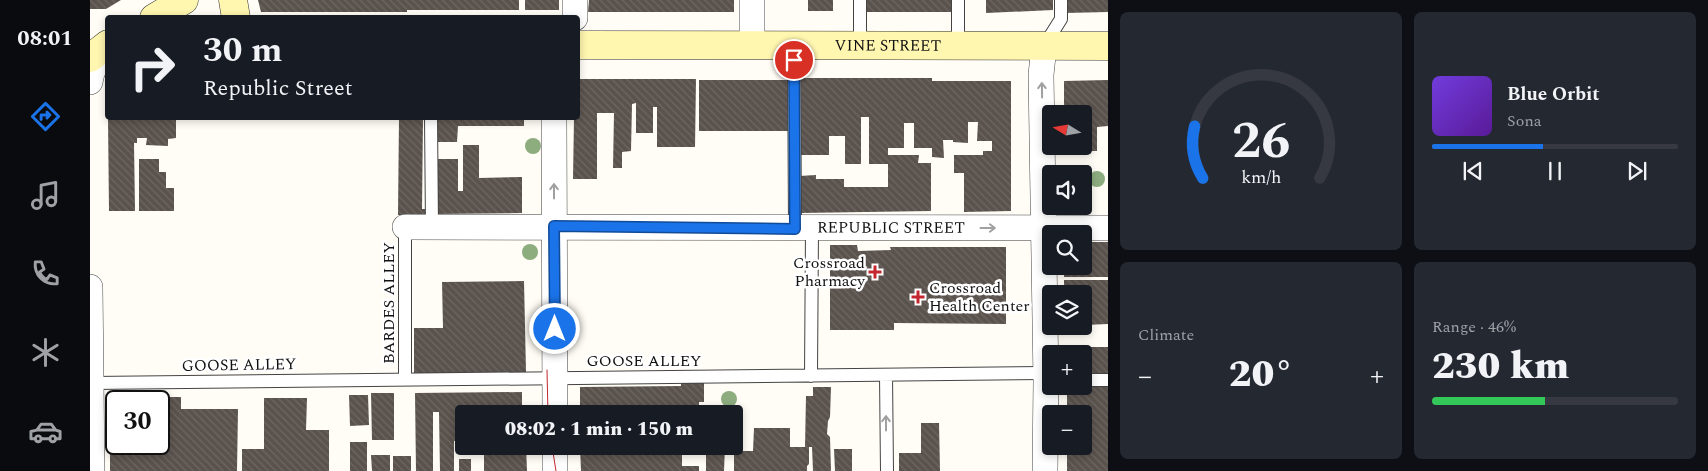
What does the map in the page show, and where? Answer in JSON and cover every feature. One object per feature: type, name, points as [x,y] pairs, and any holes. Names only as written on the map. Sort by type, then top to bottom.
[{"type":"main road","points":[[159,15],[184,0]]},
{"type":"main road","points":[[233,0],[236,15]]},
{"type":"main road","name":"VINE STREET","points":[[580,45],[1108,46]]},
{"type":"street","points":[[575,15],[576,0]]},
{"type":"street","points":[[752,0],[752,45]]},
{"type":"street","points":[[1044,46],[1041,75],[1044,225]]},
{"type":"street","points":[[90,82],[100,48]]},
{"type":"street","points":[[554,120],[555,405]]},
{"type":"street","name":"REPUBLIC STREET","points":[[405,227],[1042,228]]},
{"type":"street","name":"REPUBLIC STREET","points":[[1092,228],[1108,228]]},
{"type":"street","points":[[1045,275],[1047,345]]},
{"type":"street","points":[[90,286],[92,471]]},
{"type":"street","points":[[1045,471],[1047,395]]},
{"type":"street","points":[[555,455],[555,471]]},
{"type":"lane","points":[[860,0],[860,45]]},
{"type":"lane","points":[[958,0],[958,46]]},
{"type":"lane","points":[[1044,46],[1061,19],[1061,0]]},
{"type":"lane","points":[[794,46],[811,376]]},
{"type":"lane","points":[[431,120],[432,227]]},
{"type":"lane","name":"BARDES ALLEY","points":[[405,227],[405,379]]},
{"type":"lane","name":"GOOSE ALLEY","points":[[92,383],[811,376],[1042,378]]},
{"type":"lane","points":[[886,376],[887,471]]},
{"type":"lane","points":[[1092,380],[1108,380]]},
{"type":"building","points":[[90,0],[121,0],[106,9],[90,9]]},
{"type":"building","points":[[258,0],[519,0],[519,10],[261,12]]},
{"type":"building","points":[[525,0],[559,0],[559,10],[525,10]]},
{"type":"building","points":[[589,0],[734,0],[734,12],[588,12]]},
{"type":"building","points":[[808,0],[833,0],[833,11],[808,11]]},
{"type":"building","points":[[865,0],[954,0],[954,12],[865,12]]},
{"type":"building","points":[[986,0],[1053,0],[1053,10],[986,13]]},
{"type":"building","points":[[1064,0],[1108,0],[1108,12],[1065,13]]},
{"type":"building","points":[[799,78],[932,78],[932,81],[1011,81],[1011,211],[964,212],[964,173],[954,173],[954,155],[983,155],[983,151],[992,151],[992,141],[977,141],[978,122],[968,122],[968,143],[943,140],[944,158],[932,157],[932,148],[914,148],[914,123],[904,123],[904,148],[888,148],[888,155],[919,155],[918,163],[931,163],[931,211],[800,213],[799,176],[816,175],[816,179],[844,179],[844,187],[888,187],[888,164],[869,164],[869,117],[861,117],[861,164],[845,164],[845,136],[829,136],[829,155],[799,155]]},
{"type":"building","points":[[580,79],[696,79],[695,147],[657,147],[657,107],[653,107],[653,133],[636,133],[636,103],[632,104],[631,151],[622,152],[622,168],[613,168],[614,113],[597,113],[597,179],[573,179],[574,120],[580,120]]},
{"type":"building","points":[[699,80],[789,80],[788,131],[699,131]]},
{"type":"building","points":[[1108,80],[1108,126],[1097,127],[1097,151],[1092,151],[1092,105],[1064,105],[1064,81]]},
{"type":"building","points":[[108,120],[176,120],[176,138],[168,139],[168,146],[146,145],[147,138],[137,138],[137,143],[134,143],[135,211],[109,211]]},
{"type":"building","points":[[399,120],[423,120],[422,209],[425,209],[426,215],[398,215]]},
{"type":"building","points":[[438,120],[524,120],[524,126],[458,126],[457,142],[438,142]]},
{"type":"building","points":[[463,145],[479,145],[479,178],[522,177],[522,213],[435,214],[435,159],[458,159],[458,191],[463,191]]},
{"type":"building","points":[[139,159],[159,159],[159,172],[166,172],[166,188],[174,188],[174,211],[139,211]]},
{"type":"building","points":[[1092,242],[1108,242],[1108,277],[1064,277],[1064,275],[1092,275]]},
{"type":"building","name":"Crossroad Health Center","points":[[830,245],[857,245],[858,251],[891,250],[890,247],[1006,247],[1006,324],[894,323],[894,330],[830,330]]},
{"type":"building","points":[[1064,280],[1108,280],[1108,324],[1092,325],[1092,285],[1064,285]]},
{"type":"building","points":[[524,281],[526,372],[414,374],[414,328],[443,328],[442,282]]},
{"type":"building","points":[[1092,347],[1108,347],[1108,374],[1092,374]]},
{"type":"building","points":[[681,383],[704,383],[704,402],[699,402],[699,405],[580,405],[580,387],[681,386]]},
{"type":"building","points":[[1092,385],[1108,385],[1108,471],[1067,471],[1067,455],[1092,455],[1092,405],[1067,405],[1067,395],[1092,395]]},
{"type":"building","points":[[813,387],[831,387],[830,417],[827,434],[830,437],[831,471],[813,471],[812,447],[809,447],[807,471],[734,471],[734,455],[743,455],[743,451],[753,451],[754,428],[790,428],[790,447],[805,447],[806,396],[813,396]]},
{"type":"building","points":[[522,392],[522,405],[455,405],[454,471],[440,471],[439,412],[433,412],[433,471],[416,471],[415,393]]},
{"type":"building","points":[[371,393],[394,393],[394,440],[372,440]]},
{"type":"building","points":[[349,395],[368,395],[369,425],[350,426]]},
{"type":"building","points":[[170,397],[181,397],[181,409],[238,409],[237,471],[110,471],[110,455],[170,455]]},
{"type":"building","points":[[264,398],[307,398],[306,430],[329,430],[329,471],[242,471],[242,449],[264,449]]},
{"type":"building","points":[[921,423],[939,423],[940,471],[899,471],[899,453],[921,453]]},
{"type":"building","points":[[350,442],[367,442],[367,471],[350,471]]},
{"type":"building","points":[[834,449],[852,449],[852,471],[835,471]]},
{"type":"building","points":[[371,455],[390,455],[390,471],[372,471]]},
{"type":"building","points":[[484,455],[526,455],[527,471],[484,471]]},
{"type":"building","points":[[580,455],[682,455],[682,466],[699,466],[699,471],[581,471]]},
{"type":"building","points":[[706,455],[725,455],[724,471],[706,471]]},
{"type":"building","points":[[393,456],[411,456],[411,471],[393,471]]},
{"type":"building","points":[[459,459],[471,459],[471,471],[459,471]]},
{"type":"tram line","points":[[547,370],[548,405]]},
{"type":"tram line","points":[[553,455],[556,471]]},
{"type":"place","name":"Crossroad Pharmacy","points":[[875,272]]},
{"type":"place","name":"Crossroad Health Center","points":[[918,297]]},
{"type":"route","points":[[555,329],[554,226],[795,229],[794,60]]}]
